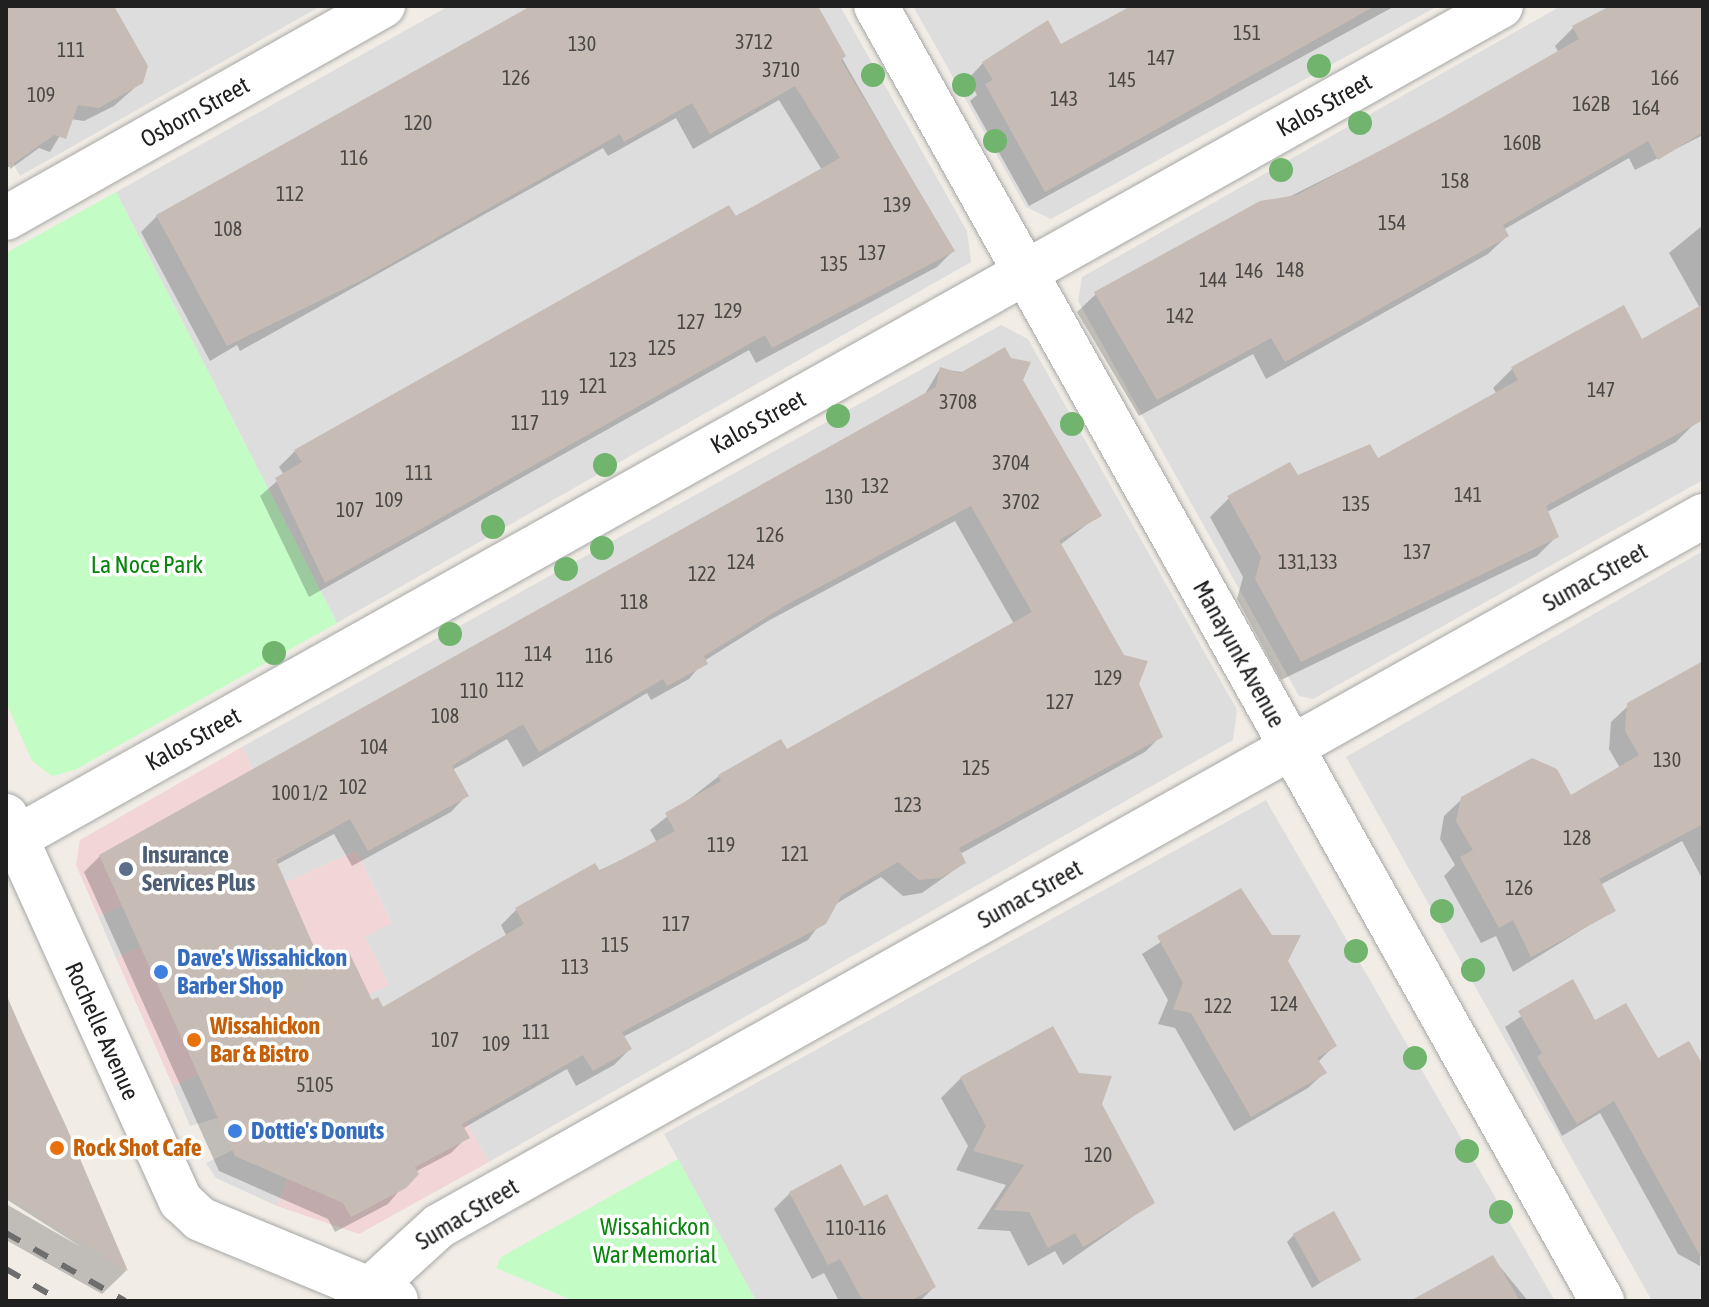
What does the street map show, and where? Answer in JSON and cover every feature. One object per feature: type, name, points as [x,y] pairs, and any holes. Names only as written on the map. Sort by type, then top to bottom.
[{"type":"street","name":"Osborn Street","points":[[6,218],[383,6]]},
{"type":"street","name":"Manayunk Avenue","points":[[876,6],[1602,1301]]},
{"type":"street","name":"Kalos Street","points":[[11,827],[1026,272],[1501,6]]},
{"type":"street","name":"Sumac Street","points":[[384,1295],[439,1226],[1703,516]]},
{"type":"street","name":"Rochelle Avenue","points":[[11,827],[181,1201],[200,1219],[384,1295]]},
{"type":"shaded area","points":[[6,6],[321,6],[20,176],[6,149]]},
{"type":"shaded area","points":[[449,6],[840,6],[967,231],[971,262],[337,623],[116,192]]},
{"type":"shaded area","points":[[913,6],[1438,6],[1051,219],[1026,207]]},
{"type":"shaded area","points":[[1561,6],[1703,6],[1703,480],[1313,699],[1299,696],[1078,301],[1082,277]]},
{"type":"shaded area","points":[[1001,325],[1028,339],[1237,710],[1233,740],[489,1162],[451,1096],[288,1178],[277,1206],[216,1178],[206,1163],[428,1056],[190,1126],[173,1086],[316,1019],[364,936],[392,923],[356,851],[116,958],[98,916],[283,834],[242,747]]},
{"type":"shaded area","points":[[1703,551],[1703,1301],[1652,1301],[1346,757]]},
{"type":"shaded area","points":[[242,747],[284,834],[98,916],[76,865],[80,840]]},
{"type":"shaded area","points":[[1266,800],[1555,1301],[756,1301],[664,1134]]},
{"type":"shaded area","points":[[356,851],[392,923],[365,937],[389,985],[173,1086],[116,958]]},
{"type":"shaded area","points":[[451,1096],[489,1162],[359,1234],[277,1206],[288,1178]]},
{"type":"green space","name":"La Noce Park","points":[[116,192],[337,623],[75,770],[52,776],[32,761],[6,702],[6,253]]},
{"type":"green space","name":"Wissahickon War Memorial","points":[[678,1159],[756,1301],[574,1301],[496,1268],[501,1257]]},
{"type":"building","points":[[6,6],[114,6],[148,66],[143,83],[99,108],[78,105],[66,139],[54,135],[6,169]]},
{"type":"building","points":[[531,6],[818,6],[846,56],[841,60],[955,251],[772,348],[765,335],[325,583],[275,478],[302,462],[294,450],[729,205],[736,216],[840,158],[795,86],[710,134],[692,103],[624,142],[620,134],[362,280],[227,346],[156,215]]},
{"type":"building","points":[[1131,6],[1375,6],[1045,192],[985,84],[993,80],[982,62],[1048,20],[1061,44]]},
{"type":"building","points":[[1610,6],[1703,6],[1703,132],[1658,160],[1648,141],[1503,225],[1509,236],[1285,362],[1271,338],[1157,400],[1094,292],[1260,201],[1297,195],[1441,118],[1579,39],[1572,26]]},
{"type":"building","points":[[1703,304],[1703,420],[1546,506],[1559,537],[1301,662],[1255,579],[1261,557],[1227,496],[1290,462],[1298,475],[1370,444],[1378,458],[1518,380],[1511,367],[1624,305],[1642,339]]},
{"type":"building","points":[[1005,347],[1011,358],[1031,362],[1023,380],[1102,516],[1059,540],[1124,655],[1148,661],[1139,684],[1163,737],[959,848],[966,863],[940,878],[919,880],[898,862],[841,896],[826,924],[622,1032],[632,1049],[593,1071],[583,1055],[462,1124],[470,1138],[415,1167],[419,1174],[406,1188],[351,1217],[343,1203],[235,1156],[99,855],[936,387],[940,367],[960,373]],"holes":[[[971,506],[1032,612],[787,749],[781,739],[718,775],[721,781],[665,813],[675,831],[600,871],[595,863],[515,908],[524,924],[383,1007],[378,997],[372,1000],[349,952],[322,965],[276,860],[350,819],[368,851],[469,796],[452,766],[523,724],[539,752],[663,679],[667,686],[708,664],[704,656],[786,605]]]},
{"type":"building","points":[[1703,661],[1703,824],[1599,879],[1616,911],[1531,957],[1513,920],[1499,928],[1460,857],[1473,850],[1456,821],[1461,797],[1532,758],[1557,769],[1571,795],[1639,755],[1625,731],[1627,703]]},
{"type":"building","points":[[1241,888],[1272,935],[1301,935],[1288,961],[1337,1046],[1317,1058],[1327,1073],[1251,1117],[1191,1013],[1173,1009],[1183,983],[1157,936]]},
{"type":"building","points":[[1573,979],[1595,1020],[1626,1003],[1658,1058],[1689,1041],[1703,1065],[1703,1261],[1614,1101],[1577,1124],[1537,1057],[1542,1053],[1518,1011]]},
{"type":"building","points":[[6,997],[66,1126],[128,1271],[6,1195]]},
{"type":"building","points":[[1053,1026],[1079,1073],[1112,1076],[1102,1104],[1155,1203],[1083,1247],[1075,1233],[1048,1248],[1029,1212],[994,1210],[1024,1165],[973,1151],[986,1126],[960,1077]]},
{"type":"building","points":[[841,1164],[864,1206],[887,1194],[936,1287],[910,1301],[863,1301],[840,1259],[828,1265],[789,1192]]},
{"type":"building","points":[[1334,1211],[1361,1260],[1320,1283],[1293,1234]]},
{"type":"building","points":[[1493,1255],[1520,1301],[1410,1301]]},
{"type":"railway","points":[[6,1233],[125,1301]]},
{"type":"railway","points":[[6,1269],[61,1301]]},
{"type":"place","name":"Insurance Services Plus","points":[[126,869]]},
{"type":"place","name":"Dave's Wissahickon Barber Shop","points":[[161,972]]},
{"type":"place","name":"Wissahickon Bar & Bistro","points":[[194,1040]]},
{"type":"place","name":"Dottie's Donuts","points":[[235,1131]]},
{"type":"place","name":"Rock Shot Cafe","points":[[57,1148]]}]
